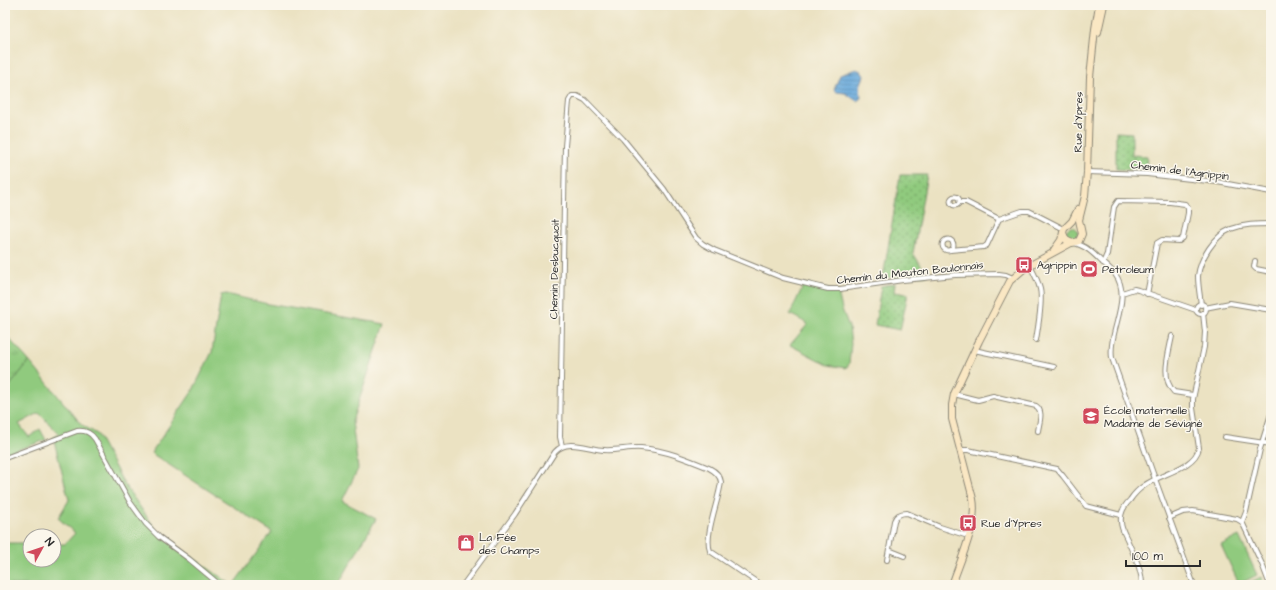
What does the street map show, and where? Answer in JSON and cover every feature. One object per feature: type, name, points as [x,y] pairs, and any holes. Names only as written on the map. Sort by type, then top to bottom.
[{"type":"main road","name":"Rue d'Ypres","points":[[1081,232],[1079,220],[1085,196],[1087,172],[1091,60],[1094,29],[1099,5]]},
{"type":"main road","name":"Rue d'Ypres","points":[[1091,60],[1104,5]]},
{"type":"main road","name":"Rue d'Ypres","points":[[1046,256],[1058,246],[1065,229],[1077,213],[1086,184]]},
{"type":"main road","points":[[1075,224],[1081,232],[1078,241],[1072,243],[1066,240],[1065,229],[1075,224]]},
{"type":"main road","name":"Rue d'Ypres","points":[[952,585],[974,515],[974,502],[951,416],[954,394],[974,350],[1012,278],[1046,256],[1072,243]]},
{"type":"street","name":"Chemin du Mouton Boulonnais","points":[[574,95],[585,100],[623,139],[664,189],[698,240],[718,252],[786,278],[832,289],[860,287],[903,280],[994,273],[1003,274],[1012,278]]},
{"type":"street","name":"Chemin Desbucquoit","points":[[562,446],[560,437],[565,146],[569,101],[574,95]]},
{"type":"street","name":"Chemin de l'Agrippin","points":[[1087,172],[1136,173],[1217,182],[1271,192]]},
{"type":"street","points":[[1103,263],[1106,256],[1114,207],[1118,201],[1170,202],[1185,204],[1188,211],[1183,238],[1179,241],[1162,240],[1157,243],[1147,294]]},
{"type":"street","points":[[960,202],[966,202],[999,219]]},
{"type":"street","points":[[950,250],[984,247],[987,244],[999,219],[1022,211],[1029,211],[1065,229]]},
{"type":"street","points":[[1205,308],[1201,304],[1198,287],[1199,272],[1203,258],[1210,247],[1222,235],[1231,229],[1251,224],[1271,224]]},
{"type":"street","points":[[1081,232],[1089,250]]},
{"type":"street","points":[[1072,243],[1083,246],[1089,250],[1116,276],[1120,283],[1122,293],[1111,347],[1112,358],[1194,585]]},
{"type":"street","points":[[1255,261],[1254,267],[1256,269],[1271,272]]},
{"type":"street","points":[[1030,266],[1041,292],[1036,340]]},
{"type":"street","points":[[1122,293],[1136,289],[1196,310],[1199,314],[1203,313]]},
{"type":"street","points":[[1205,308],[1230,303],[1271,310]]},
{"type":"street","points":[[1196,310],[1197,306],[1201,304]]},
{"type":"street","points":[[1142,585],[1141,571],[1122,528],[1121,515],[1127,503],[1144,485],[1183,466],[1198,452],[1199,448],[1193,408],[1193,395],[1204,347],[1205,332],[1203,313],[1205,308]]},
{"type":"street","points":[[1172,336],[1166,372],[1171,389],[1174,392],[1193,395]]},
{"type":"street","points":[[974,350],[1054,367]]},
{"type":"street","points":[[954,394],[978,400],[993,396],[1036,406],[1041,411],[1038,431]]},
{"type":"street","points":[[1270,585],[1262,564],[1242,522],[1250,497],[1262,442],[1271,414]]},
{"type":"street","points":[[5,458],[77,432],[89,432],[95,439],[130,502],[146,524],[159,537],[190,559],[220,585]]},
{"type":"street","points":[[1225,437],[1271,444]]},
{"type":"street","points":[[463,585],[515,514],[555,452],[562,446],[571,445],[607,450],[645,448],[673,454],[715,471],[720,477],[721,482],[709,536],[708,546],[710,551],[761,585]]},
{"type":"street","points":[[960,450],[968,450],[1057,469],[1086,506],[1121,515]]},
{"type":"street","points":[[1169,518],[1185,512],[1195,511],[1242,522]]},
{"type":"street","points":[[887,560],[894,521],[896,517],[903,513],[968,536]]},
{"type":"street","points":[[889,550],[904,556]]},
{"type":"green space","points":[[1116,132],[1132,133],[1132,155],[1147,156],[1146,171],[1116,169]]},
{"type":"green space","points":[[900,175],[927,175],[913,253],[927,275],[883,278]]},
{"type":"green space","points":[[1070,227],[1074,227],[1078,233],[1074,239],[1070,239],[1066,235],[1066,231]]},
{"type":"green space","points":[[895,283],[894,292],[908,294],[900,330],[875,325],[881,286]]},
{"type":"green space","points":[[804,284],[838,292],[842,309],[849,327],[851,344],[849,364],[846,368],[828,365],[790,345],[808,324],[790,314]]},
{"type":"green space","points":[[226,294],[268,304],[385,324],[352,421],[358,469],[342,501],[376,519],[338,585],[233,585],[272,532],[151,453],[192,392],[212,352],[221,295]]},
{"type":"green space","points":[[5,334],[29,361],[5,392]]},
{"type":"green space","points":[[29,361],[82,425],[97,434],[124,484],[159,534],[232,585],[5,585],[5,543],[22,543],[22,568],[62,568],[62,544],[65,544],[75,533],[58,518],[69,500],[53,437],[59,434],[39,413],[19,424],[29,437],[40,429],[46,440],[5,454],[5,392]]},
{"type":"green space","points":[[1239,536],[1257,575],[1239,584],[1221,545]]},
{"type":"green space","points":[[1261,577],[1264,585],[1244,585]]},
{"type":"water","points":[[856,69],[861,71],[864,76],[860,86],[861,98],[857,101],[845,93],[834,90],[840,75]]},
{"type":"place","name":"Agrippin","points":[[1024,265]]},
{"type":"place","name":"Petroleum","points":[[1089,269]]},
{"type":"place","name":"École maternelle Madame de Sévigné","points":[[1091,416]]},
{"type":"place","name":"Rue d'Ypres","points":[[968,523]]},
{"type":"place","name":"La Fée des Champs","points":[[466,543]]}]
